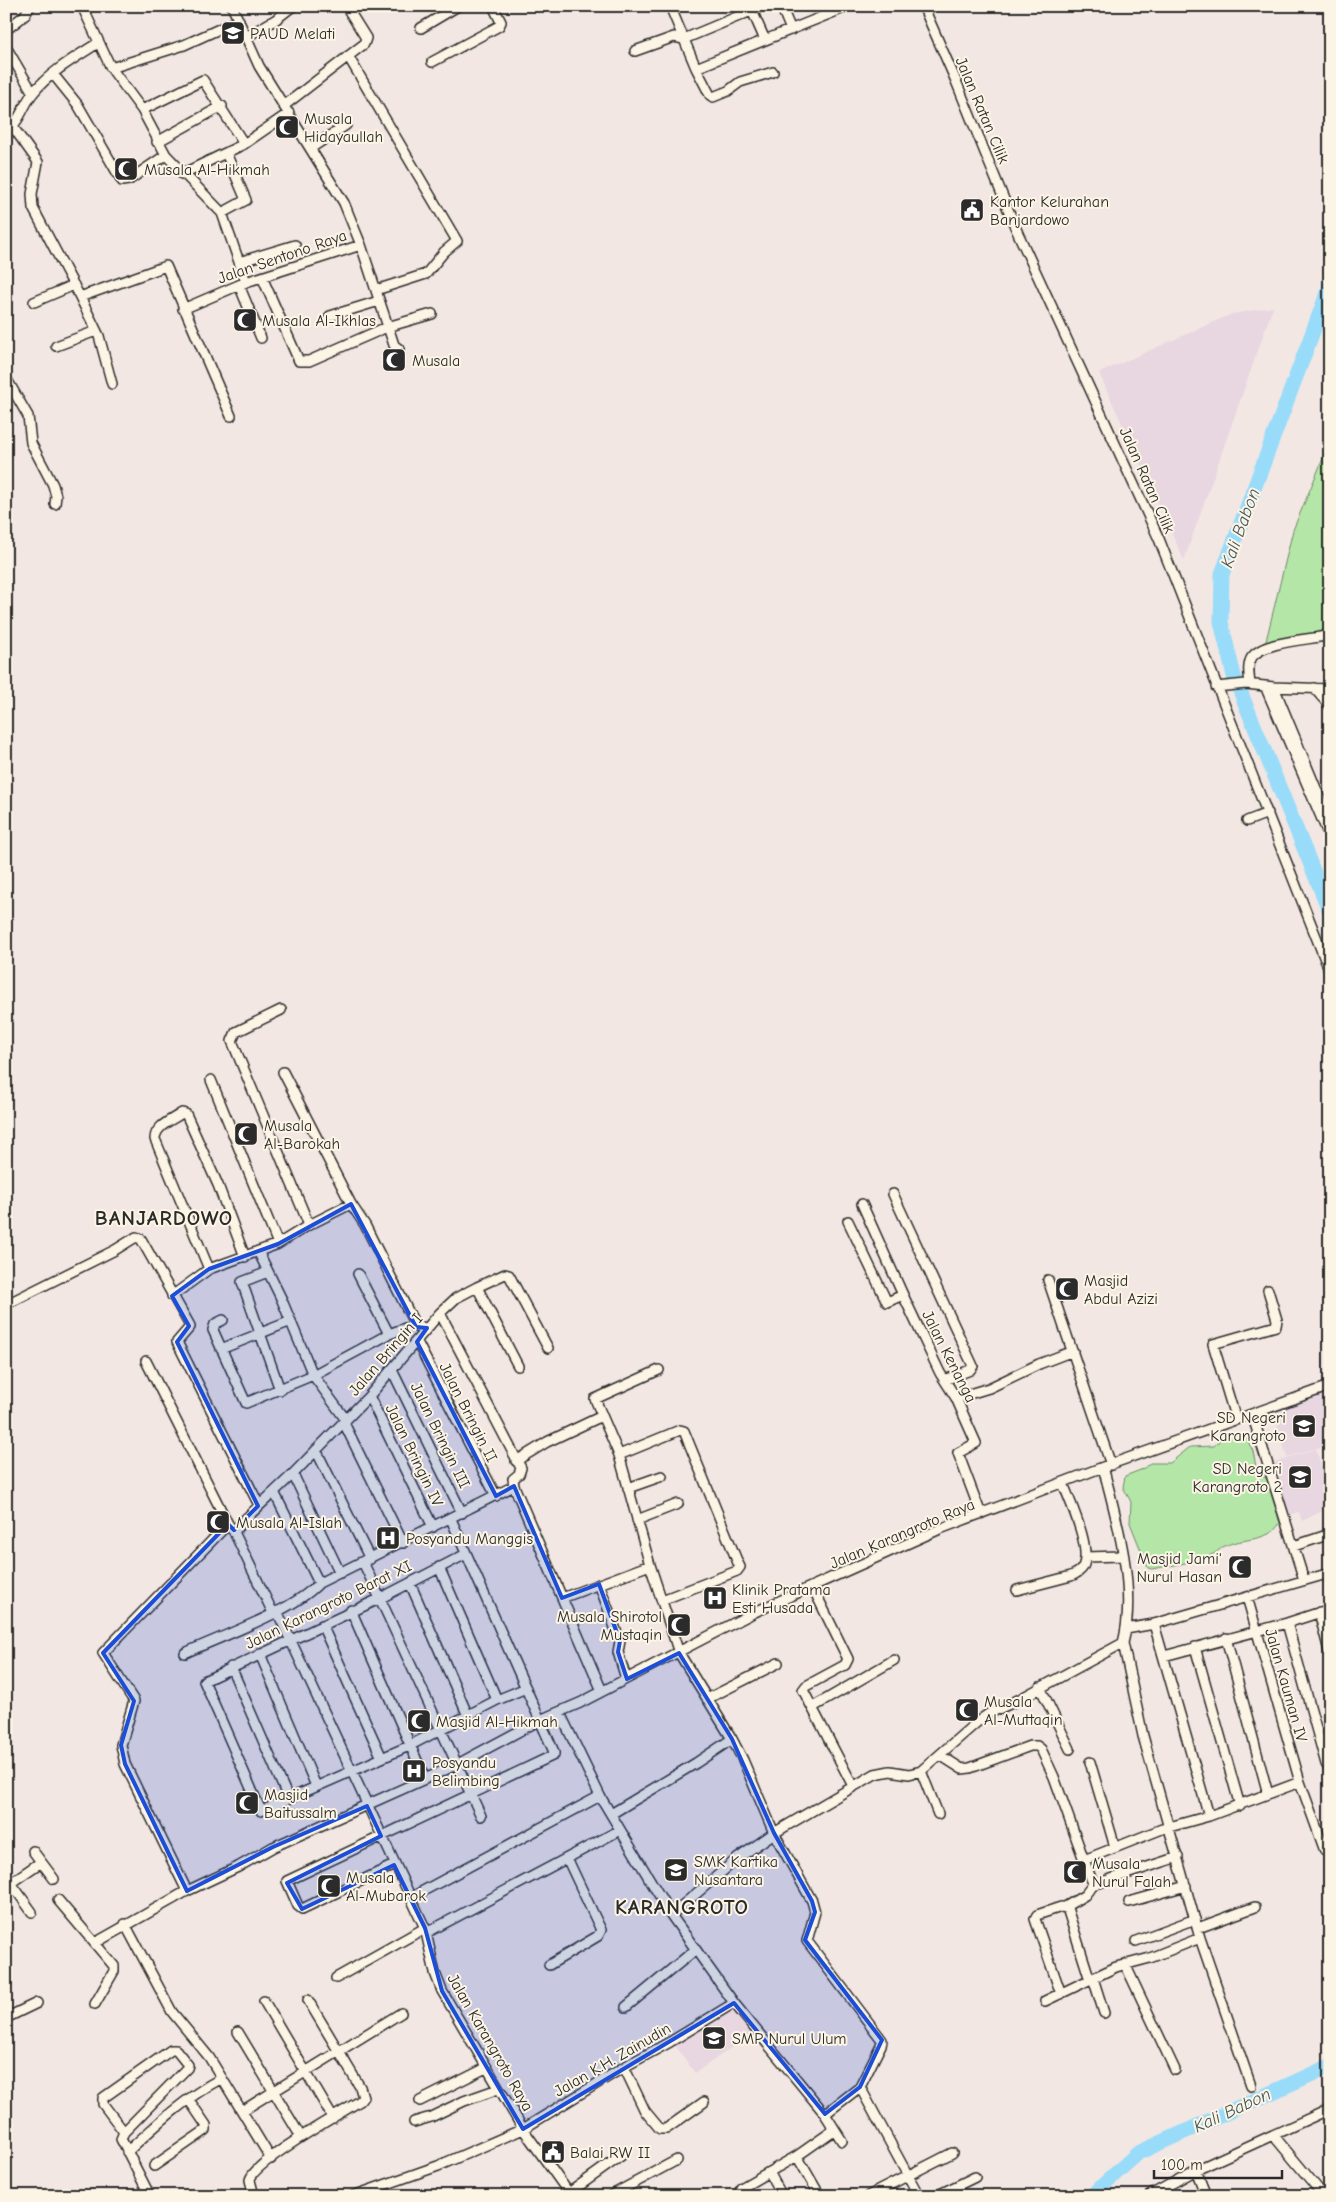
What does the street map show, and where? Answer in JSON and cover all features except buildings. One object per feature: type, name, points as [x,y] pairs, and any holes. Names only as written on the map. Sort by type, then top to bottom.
[{"type":"street","points":[[6,30],[25,15],[30,6]]},
{"type":"street","points":[[82,6],[111,68],[142,110],[157,142],[182,174],[222,213],[239,262],[242,284],[261,338]]},
{"type":"street","name":"Jalan Sentono Raya","points":[[184,309],[242,284],[361,245],[344,203],[259,66],[232,6]]},
{"type":"street","points":[[246,37],[275,20],[293,6]]},
{"type":"street","points":[[182,174],[244,144],[364,44],[366,40],[346,6]]},
{"type":"street","points":[[421,28],[458,6]]},
{"type":"street","points":[[432,62],[499,26],[501,22],[493,6]]},
{"type":"street","points":[[670,6],[696,68],[709,93],[715,97],[728,91],[740,82],[773,72]]},
{"type":"street","points":[[635,51],[672,37],[684,39],[751,9],[763,6]]},
{"type":"street","points":[[781,6],[791,30]]},
{"type":"street","points":[[696,68],[849,6]]},
{"type":"street","name":"Jalan Ratan Cilik","points":[[923,6],[956,81],[1019,237],[1151,522],[1220,686],[1266,814],[1330,972]]},
{"type":"street","points":[[751,9],[765,40]]},
{"type":"street","points":[[111,68],[184,45],[239,20]]},
{"type":"street","points":[[98,43],[65,63],[33,93],[10,129],[38,162],[32,194],[33,208],[96,331],[112,384]]},
{"type":"street","points":[[6,47],[33,93]]},
{"type":"street","points":[[348,56],[457,242],[444,252],[426,274],[376,290]]},
{"type":"street","points":[[53,74],[78,104],[122,181],[129,180],[166,155]]},
{"type":"street","points":[[142,110],[203,80],[222,106],[244,144]]},
{"type":"street","points":[[157,142],[222,106]]},
{"type":"street","points":[[311,148],[346,125]]},
{"type":"street","points":[[222,213],[246,200],[226,153]]},
{"type":"street","points":[[239,262],[295,245]]},
{"type":"street","points":[[361,245],[394,345],[400,349]]},
{"type":"street","points":[[80,297],[166,266],[231,416]]},
{"type":"street","points":[[262,277],[299,362],[309,361],[388,327],[432,314]]},
{"type":"street","points":[[34,302],[74,285]]},
{"type":"street","points":[[330,316],[379,301]]},
{"type":"street","points":[[56,346],[96,331]]},
{"type":"street","points":[[6,378],[28,416],[31,443],[53,485],[56,496],[55,504]]},
{"type":"street","points":[[1248,684],[1249,664],[1252,657],[1263,648],[1330,635]]},
{"type":"street","points":[[1220,686],[1248,684],[1270,687],[1330,689]]},
{"type":"street","points":[[1270,687],[1330,822]]},
{"type":"street","points":[[1270,687],[1330,838]]},
{"type":"street","points":[[1314,688],[1330,706]]},
{"type":"street","points":[[1250,820],[1266,814]]},
{"type":"street","points":[[281,1010],[236,1032],[232,1041],[309,1225]]},
{"type":"street","points":[[283,1072],[351,1204],[365,1225],[416,1327]]},
{"type":"street","points":[[211,1080],[278,1244]]},
{"type":"street","points":[[209,1269],[155,1140],[155,1134],[161,1127],[182,1113],[186,1114],[218,1185],[245,1256]]},
{"type":"street","points":[[893,1194],[973,1366],[970,1370],[945,1380]]},
{"type":"street","points":[[172,1296],[209,1269],[278,1244],[309,1225],[351,1204]]},
{"type":"street","name":"Jalan Kenanga","points":[[862,1204],[903,1295],[945,1380],[956,1398],[976,1443],[960,1451],[959,1455],[981,1514]]},
{"type":"street","points":[[848,1221],[887,1302],[903,1295]]},
{"type":"street","points":[[13,1301],[103,1257],[138,1237],[143,1242],[190,1327],[177,1342],[258,1503]]},
{"type":"street","points":[[258,1251],[291,1321],[313,1375],[344,1419],[403,1543]]},
{"type":"street","points":[[268,1272],[242,1282],[280,1390]]},
{"type":"street","points":[[358,1274],[389,1334]]},
{"type":"street","points":[[440,1313],[453,1300],[505,1274],[509,1275],[548,1348]]},
{"type":"street","points":[[1048,1280],[1073,1351],[1107,1466],[1120,1531],[1127,1600],[1126,1629],[1123,1643],[1144,1736],[1200,1938],[1251,2086]]},
{"type":"street","points":[[478,1287],[518,1366]]},
{"type":"street","points":[[1236,1420],[1212,1344],[1276,1326],[1277,1320],[1268,1290]]},
{"type":"street","name":"Jalan Bringin I","points":[[187,1891],[125,1764],[121,1745],[134,1701],[103,1653],[231,1527],[241,1523],[258,1503],[274,1492],[293,1474],[344,1419],[369,1396],[440,1313],[516,1461]]},
{"type":"street","points":[[223,1320],[213,1326],[221,1349],[246,1403],[313,1375],[389,1334],[406,1327],[427,1328]]},
{"type":"street","points":[[221,1349],[291,1321]]},
{"type":"street","name":"Jalan Bringin II","points":[[417,1342],[496,1496]]},
{"type":"street","points":[[956,1398],[989,1388],[1039,1364],[1073,1351]]},
{"type":"street","points":[[94,1943],[125,1924],[187,1891],[238,1867],[273,1847],[367,1806],[289,1640],[146,1361]]},
{"type":"street","name":"Jalan Bringin III","points":[[392,1370],[462,1513]]},
{"type":"street","points":[[659,1370],[595,1399],[619,1456],[650,1566],[679,1653],[732,1739],[774,1833],[812,1901],[815,1912],[807,1941],[882,2040],[860,2087],[825,2114]]},
{"type":"street","name":"Jalan Karangroto Raya","points":[[523,2129],[442,1991],[435,1973],[425,1930],[367,1806],[456,1765],[540,1720],[560,1713],[602,1692],[755,1612],[813,1588],[940,1530],[1107,1466],[1330,1386]]},
{"type":"street","name":"Jalan Bringin IV","points":[[369,1396],[433,1527]]},
{"type":"street","points":[[1252,1414],[1304,1580]]},
{"type":"street","points":[[602,1416],[547,1442],[516,1461],[521,1471],[513,1479],[514,1486],[602,1692]]},
{"type":"street","points":[[619,1456],[680,1430],[684,1431],[740,1567],[737,1570],[662,1600]]},
{"type":"street","points":[[316,1450],[367,1560],[381,1598],[456,1765],[481,1816]]},
{"type":"street","points":[[293,1474],[340,1572]]},
{"type":"street","points":[[628,1488],[662,1476]]},
{"type":"street","points":[[1017,1590],[1077,1574],[1083,1568],[1085,1557],[1078,1523],[1063,1483]]},
{"type":"street","points":[[185,1653],[275,1612],[313,1592],[319,1583],[403,1543],[514,1486]]},
{"type":"street","points":[[274,1492],[319,1583]]},
{"type":"street","points":[[637,1520],[678,1504]]},
{"type":"street","points":[[394,1865],[302,1909],[298,1906],[287,1881],[554,1755],[554,1749],[451,1519]]},
{"type":"street","points":[[1294,1546],[1330,1534]]},
{"type":"street","name":"Jalan Karangroto Barat XI","points":[[288,1798],[262,1811],[204,1681],[230,1667],[381,1598],[466,1554]]},
{"type":"street","points":[[1085,1557],[1123,1556]]},
{"type":"street","points":[[562,1598],[650,1566]]},
{"type":"street","points":[[439,1567],[497,1700]]},
{"type":"street","points":[[1126,1629],[1154,1624],[1330,1573]]},
{"type":"street","points":[[410,1583],[468,1716]]},
{"type":"street","points":[[599,1584],[620,1640],[618,1652],[626,1679]]},
{"type":"street","points":[[813,1588],[848,1659],[845,1665],[803,1688],[853,1786]]},
{"type":"street","name":"Jalan Kauman IV","points":[[1247,1597],[1300,1782],[1325,1851]]},
{"type":"street","points":[[1164,1656],[1287,1623],[1330,1609]]},
{"type":"street","points":[[352,1610],[409,1746],[425,1779]]},
{"type":"street","points":[[1319,1612],[1330,1656]]},
{"type":"street","points":[[1287,1623],[1329,1768]]},
{"type":"street","points":[[1154,1624],[1209,1816]]},
{"type":"street","points":[[322,1625],[382,1758]]},
{"type":"street","points":[[1226,1638],[1268,1794]]},
{"type":"street","points":[[671,1915],[737,1858],[774,1833],[880,1772],[890,1771],[909,1774],[921,1771],[983,1717],[1123,1643]]},
{"type":"street","points":[[1195,1647],[1240,1806]]},
{"type":"street","points":[[260,1654],[316,1786]]},
{"type":"street","points":[[813,1707],[894,1660]]},
{"type":"street","points":[[707,1699],[778,1663]]},
{"type":"street","points":[[230,1667],[288,1798],[409,1746],[497,1700],[526,1688]]},
{"type":"street","points":[[1040,1687],[1070,1749]]},
{"type":"street","points":[[560,1713],[600,1796],[671,1915],[734,2003],[825,2114],[842,2141]]},
{"type":"street","points":[[611,1814],[696,1764],[732,1739]]},
{"type":"street","points":[[940,1755],[962,1769],[981,1766],[1030,1746],[1037,1746],[1041,1749],[1054,1777],[1094,1883]]},
{"type":"street","points":[[1090,1762],[1115,1847]]},
{"type":"street","points":[[921,1771],[938,1814]]},
{"type":"street","points":[[1084,1860],[1168,1826],[1240,1806],[1300,1782]]},
{"type":"street","points":[[410,1898],[600,1796]]},
{"type":"street","points":[[336,1978],[620,1830]]},
{"type":"street","points":[[33,1851],[54,1879]]},
{"type":"street","points":[[1094,1883],[1100,1883],[1178,1857]]},
{"type":"street","points":[[549,1965],[598,1936],[601,1930],[567,1858]]},
{"type":"street","points":[[32,1912],[8,1882],[41,1862]]},
{"type":"street","points":[[1061,1994],[1035,1916],[1065,1907],[1085,1894],[1094,1883]]},
{"type":"street","points":[[1130,1902],[1186,1886]]},
{"type":"street","points":[[58,1900],[114,1969],[95,2004]]},
{"type":"street","points":[[1065,1907],[1104,2014]]},
{"type":"street","points":[[1198,1928],[1255,1907]]},
{"type":"street","points":[[1136,1941],[1195,1919]]},
{"type":"street","points":[[125,1924],[172,2012],[209,2057],[271,2158]]},
{"type":"street","points":[[1046,2002],[1125,1964],[1150,1958],[1200,1938]]},
{"type":"street","points":[[626,2006],[695,1950]]},
{"type":"street","points":[[1125,1964],[1175,2070]]},
{"type":"street","points":[[254,2196],[250,2176],[271,2158],[301,2137],[360,2101],[364,2095],[308,2000]]},
{"type":"street","points":[[264,2001],[333,2118]]},
{"type":"street","points":[[6,2018],[37,2003]]},
{"type":"street","name":"Jalan K.H. Zainudin","points":[[353,2196],[438,2166],[523,2129],[734,2003]]},
{"type":"street","points":[[242,2111],[401,2013]]},
{"type":"street","points":[[238,2032],[301,2137]]},
{"type":"street","points":[[124,2132],[103,2104],[103,2098],[171,2050],[176,2050],[188,2065],[187,2068],[124,2132],[121,2139],[150,2196]]},
{"type":"street","points":[[624,2067],[645,2111],[660,2129],[666,2129],[704,2102]]},
{"type":"street","points":[[420,2101],[486,2068]]},
{"type":"street","points":[[127,2152],[189,2100],[222,2078]]},
{"type":"street","points":[[860,2087],[919,2196]]},
{"type":"street","points":[[414,2122],[431,2117],[459,2102],[498,2089]]},
{"type":"street","points":[[154,2166],[206,2130],[206,2125],[189,2100]]},
{"type":"street","points":[[1149,2196],[1196,2170],[1330,2109]]},
{"type":"street","points":[[523,2129],[570,2194],[622,2154]]},
{"type":"street","points":[[739,2196],[741,2188],[796,2156],[834,2130]]},
{"type":"street","points":[[1274,2136],[1324,2196]]},
{"type":"street","points":[[868,2196],[952,2153]]},
{"type":"street","points":[[796,2156],[820,2196]]},
{"type":"street","points":[[610,2196],[677,2160]]},
{"type":"street","points":[[1196,2170],[1206,2196]]},
{"type":"street","points":[[769,2172],[782,2196]]},
{"type":"street","points":[[936,2196],[974,2177]]},
{"type":"highlighted area","points":[[351,1204],[416,1327],[427,1328],[417,1342],[496,1496],[514,1486],[562,1598],[599,1584],[620,1641],[618,1652],[627,1679],[679,1653],[732,1739],[774,1833],[812,1901],[815,1912],[805,1940],[882,2040],[860,2087],[825,2114],[734,2003],[523,2129],[442,1991],[425,1928],[394,1865],[302,1909],[287,1883],[381,1836],[367,1806],[273,1847],[187,1891],[125,1764],[121,1745],[134,1701],[103,1653],[228,1524],[234,1530],[258,1506],[177,1342],[189,1326],[172,1296],[209,1269],[278,1244]]},
{"type":"shaded area","points":[[1273,307],[1184,560],[1099,373],[1232,314]]},
{"type":"shaded area","name":"SD Negeri Karangroto","points":[[1329,1390],[1330,1444],[1287,1457],[1272,1407]]},
{"type":"shaded area","name":"SD Negeri Karangroto 2","points":[[1316,1449],[1330,1491],[1330,1507],[1302,1521],[1299,1512],[1288,1515],[1271,1463]]},
{"type":"shaded area","name":"SMP Nurul Ulum","points":[[733,2005],[754,2032],[695,2073],[674,2044]]},
{"type":"green space","points":[[1330,442],[1330,630],[1265,645],[1293,530]]},
{"type":"green space","points":[[1237,1433],[1245,1436],[1253,1451],[1257,1472],[1267,1479],[1280,1523],[1269,1534],[1255,1539],[1232,1543],[1200,1559],[1152,1569],[1148,1568],[1130,1523],[1131,1502],[1123,1487],[1125,1476],[1143,1469],[1150,1463],[1170,1463],[1190,1447],[1214,1446],[1225,1435]]},
{"type":"waterway","name":"Kali Babon","points":[[1330,286],[1222,574],[1221,622],[1234,676],[1330,912]]},
{"type":"waterway","name":"Kali Babon","points":[[1091,2196],[1138,2153],[1330,2066]]},
{"type":"place","name":"PAUD Melati","points":[[233,33]]},
{"type":"place","name":"Musala Hidayaullah","points":[[287,127]]},
{"type":"place","name":"Musala Al-Hikmah","points":[[126,169]]},
{"type":"place","name":"Kantor Kelurahan Banjardowo","points":[[972,210]]},
{"type":"place","name":"Musala Al-Ikhlas","points":[[245,320]]},
{"type":"place","name":"Musala","points":[[394,360]]},
{"type":"place","name":"Musala Al-Barokah","points":[[246,1134]]},
{"type":"place","name":"Masjid Abdul Azizi","points":[[1067,1289]]},
{"type":"place","name":"SD Negeri Karangroto","points":[[1304,1426]]},
{"type":"place","name":"SD Negeri Karangroto 2","points":[[1300,1477]]},
{"type":"place","name":"Musala Al-Islah","points":[[218,1522]]},
{"type":"place","name":"Posyandu Manggis","points":[[388,1538]]},
{"type":"place","name":"Masjid Jami' Nurul Hasan","points":[[1240,1567]]},
{"type":"place","name":"Klinik Pratama Esti Husada","points":[[715,1598]]},
{"type":"place","name":"Musala Shirotol Mustaqin","points":[[679,1625]]},
{"type":"place","name":"Musala Al-Muttaqin","points":[[967,1710]]},
{"type":"place","name":"Masjid Al-Hikmah","points":[[419,1721]]},
{"type":"place","name":"Posyandu Belimbing","points":[[414,1771]]},
{"type":"place","name":"Masjid Baitussalm","points":[[247,1803]]},
{"type":"place","name":"SMK Kartika Nusantara","points":[[676,1870]]},
{"type":"place","name":"Musala Nurul Falah","points":[[1075,1872]]},
{"type":"place","name":"Musala Al-Mubarok","points":[[329,1886]]},
{"type":"place","name":"SMP Nurul Ulum","points":[[714,2038]]},
{"type":"place","name":"Balai RW II","points":[[553,2152]]},
{"type":"district","name":"BANJARDOWO","points":[[164,1218]]},
{"type":"district","name":"KARANGROTO","points":[[682,1907]]}]
